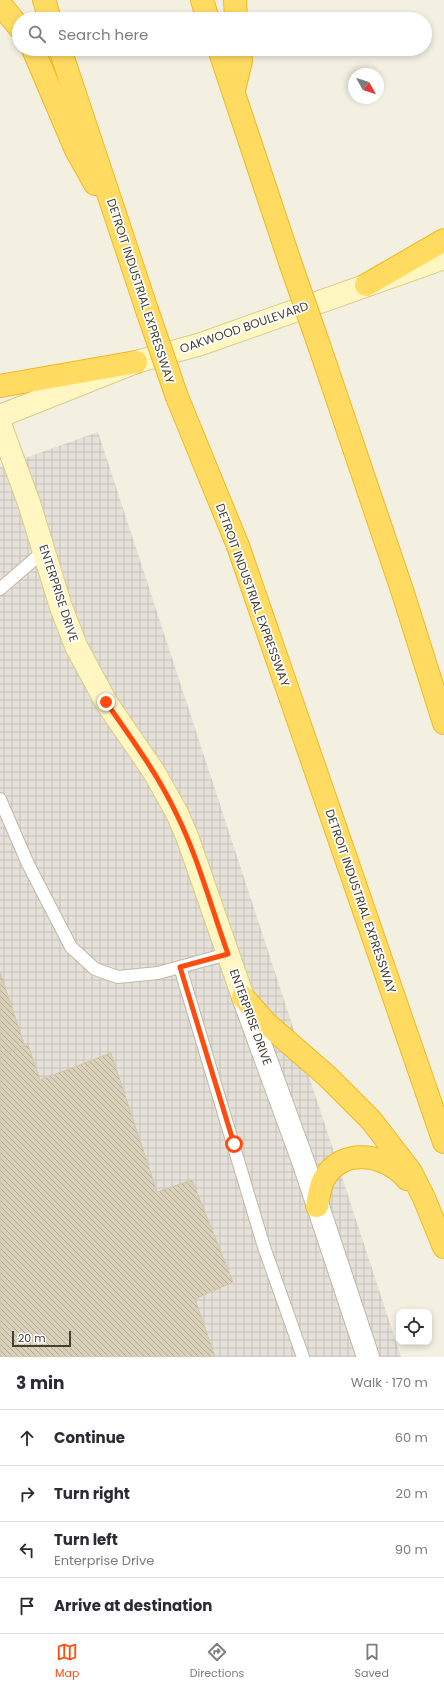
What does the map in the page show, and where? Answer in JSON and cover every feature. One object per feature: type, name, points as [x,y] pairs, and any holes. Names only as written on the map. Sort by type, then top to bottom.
[{"type":"highway","points":[[44,0],[48,12]]},
{"type":"highway","points":[[202,0],[206,12]]},
{"type":"highway","points":[[234,0],[235,12]]},
{"type":"highway","points":[[0,4],[12,19]]},
{"type":"highway","points":[[36,56],[76,150],[120,227]]},
{"type":"highway","name":"DETROIT INDUSTRIAL EXPRESSWAY","points":[[62,56],[177,397],[238,546],[444,1142]]},
{"type":"highway","points":[[222,56],[402,590],[444,723]]},
{"type":"highway","points":[[234,90],[241,61],[241,56]]},
{"type":"highway","points":[[366,285],[444,240]]},
{"type":"highway","points":[[0,386],[136,362]]},
{"type":"highway","points":[[243,997],[266,1023],[327,1076],[371,1120],[401,1157],[424,1198],[444,1247]]},
{"type":"highway","points":[[317,1206],[320,1187],[331,1170],[338,1164],[357,1156],[373,1157],[391,1164],[403,1174],[424,1198]]},
{"type":"main road","name":"OAKWOOD BOULEVARD","points":[[0,416],[136,362],[201,344],[444,258]]},
{"type":"main road","name":"ENTERPRISE DRIVE","points":[[0,424],[45,550],[61,607],[76,646],[90,675],[106,702],[154,772],[177,813],[188,839],[243,997]]},
{"type":"street","name":"ENTERPRISE DRIVE","points":[[243,997],[304,1164],[366,1356]]},
{"type":"lane","points":[[0,589],[45,550]]},
{"type":"lane","points":[[0,799],[28,864],[70,947],[95,969],[118,977],[158,973],[228,954]]},
{"type":"lane","points":[[180,967],[264,1247],[303,1357]]},
{"type":"shaded area","points":[[98,432],[401,1357],[0,1357],[0,467]]},
{"type":"building","points":[[0,972],[25,1047],[0,1055]]},
{"type":"building","points":[[28,1045],[40,1080],[111,1053],[157,1192],[192,1180],[233,1282],[195,1299],[215,1357],[0,1357],[0,1055]]},
{"type":"route","points":[[106,702],[154,772],[177,813],[188,839],[228,954],[180,967],[234,1144]]}]
